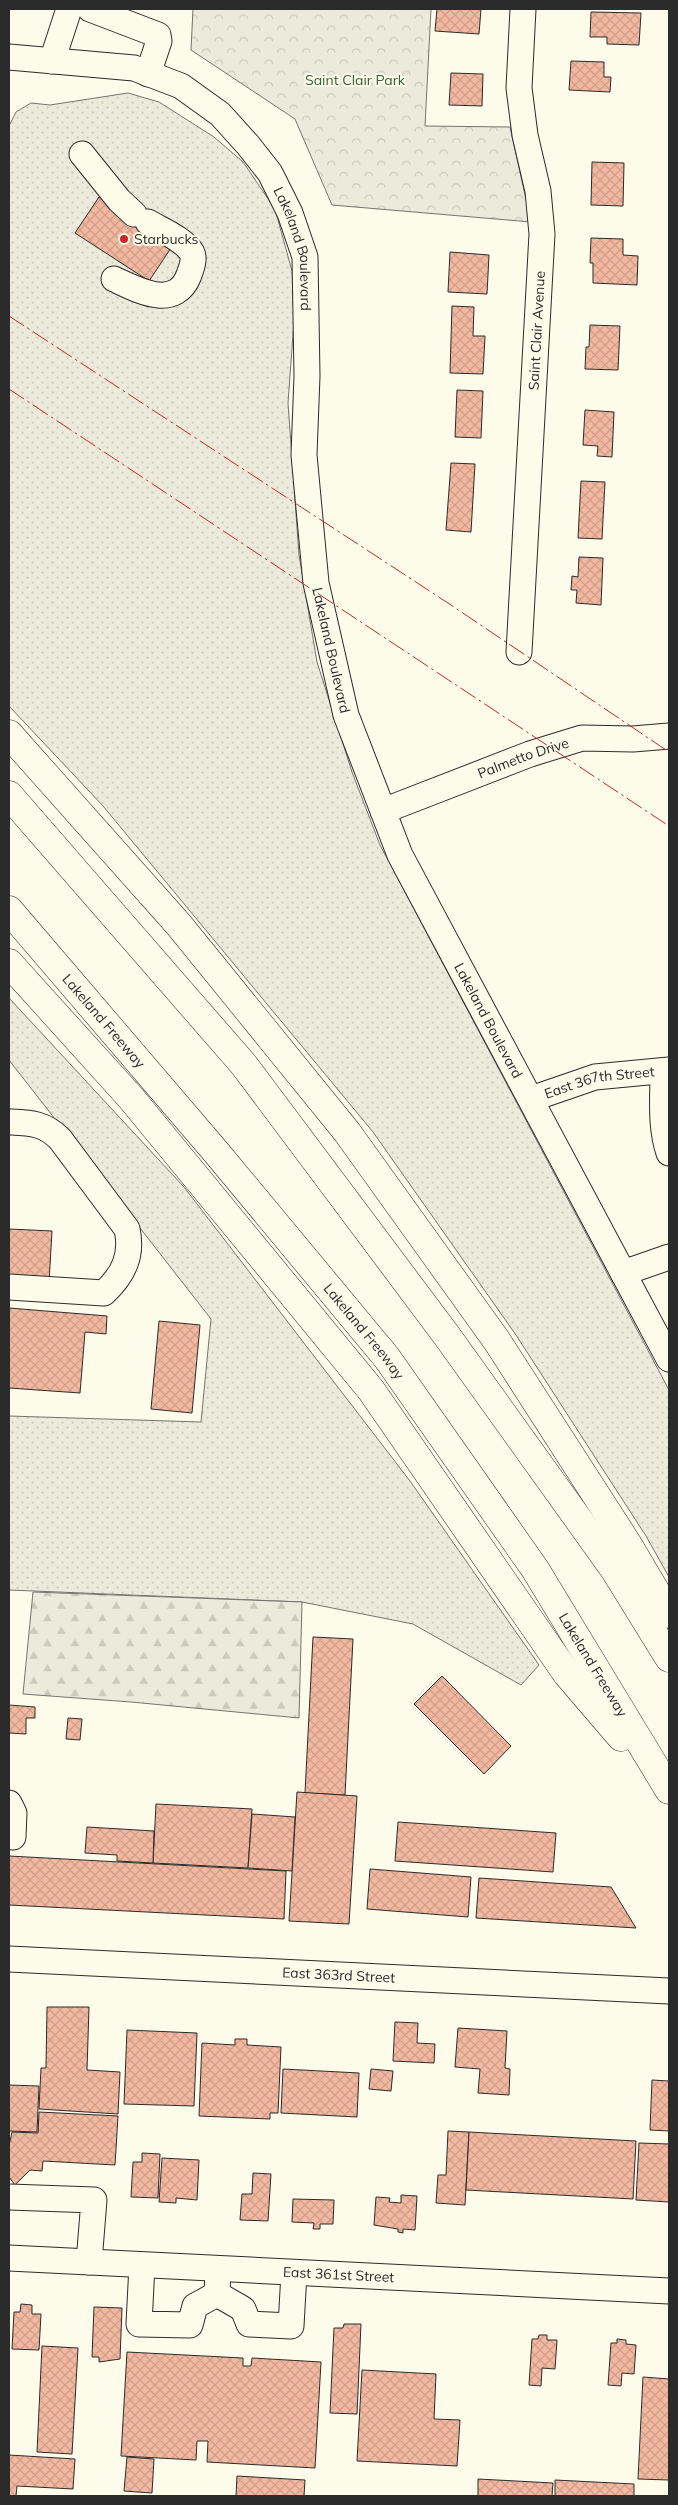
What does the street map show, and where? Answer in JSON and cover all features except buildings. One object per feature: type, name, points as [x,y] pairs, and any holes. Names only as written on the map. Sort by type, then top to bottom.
[{"type":"highway","points":[[9,734],[179,925],[347,1132],[497,1341],[622,1534],[669,1614]]},
{"type":"highway","points":[[9,795],[244,1065],[447,1336],[614,1569],[669,1658]]},
{"type":"highway","name":"Lakeland Freeway","points":[[16,918],[210,1145],[387,1358],[535,1569],[669,1792]]},
{"type":"highway","points":[[14,969],[131,1098],[371,1390],[568,1674],[669,1792]]},
{"type":"street","points":[[52,62],[69,9]]},
{"type":"street","points":[[90,9],[146,19],[158,35],[159,41],[148,74]]},
{"type":"street","name":"Saint Clair Avenue","points":[[519,652],[542,234],[538,190],[525,135],[519,88],[523,9]]},
{"type":"street","name":"Lakeland Boulevard","points":[[9,57],[134,68],[181,86],[220,114],[248,145],[270,174],[290,213],[305,257],[307,376],[304,455],[316,583],[346,715],[400,854],[669,1359]]},
{"type":"street","points":[[82,154],[120,200],[141,218],[185,245],[193,254],[193,265],[188,278],[181,289],[170,296],[157,296],[114,279]]},
{"type":"street","name":"Palmetto Drive","points":[[383,811],[530,754],[582,738],[633,739],[669,736]]},
{"type":"street","points":[[666,1070],[663,1116],[669,1153]]},
{"type":"street","name":"East 367th Street","points":[[531,1100],[596,1077],[666,1070]]},
{"type":"street","points":[[9,1122],[31,1123],[49,1128],[60,1139],[127,1229],[130,1243],[127,1262],[117,1280],[104,1293],[9,1287]]},
{"type":"street","points":[[623,1273],[669,1257]]},
{"type":"street","points":[[9,1803],[14,1813],[13,1837]]},
{"type":"street","name":"East 363rd Street","points":[[9,1959],[669,1991]]},
{"type":"street","points":[[9,2197],[94,2200],[89,2262]]},
{"type":"street","name":"East 361st Street","points":[[9,2258],[669,2291]]},
{"type":"street","points":[[142,2265],[139,2324],[190,2325],[195,2306],[217,2294]]},
{"type":"street","points":[[217,2294],[218,2269]]},
{"type":"street","points":[[217,2294],[243,2309],[249,2324],[291,2326],[294,2272]]},
{"type":"green space","name":"Saint Clair Park","points":[[193,9],[431,9],[425,126],[510,127],[531,222],[332,205],[295,119],[191,50]]},
{"type":"green space","points":[[128,93],[159,102],[214,137],[243,162],[275,209],[292,271],[294,321],[288,403],[299,555],[317,662],[352,772],[380,845],[669,1390],[669,1577],[646,1536],[516,1335],[373,1132],[103,806],[9,706],[9,126],[16,112],[31,103],[50,105]]},
{"type":"green space","points":[[9,998],[184,1187],[410,1481],[539,1665],[521,1685],[413,1624],[302,1602],[9,1590],[9,1416],[201,1422],[211,1319],[9,1060]]},
{"type":"green space","points":[[33,1592],[302,1602],[299,1718],[23,1694]]},
{"type":"power","points":[[9,316],[451,605],[669,752]]},
{"type":"power","points":[[9,389],[669,826]]},
{"type":"place","name":"Starbucks","points":[[124,239]]}]
